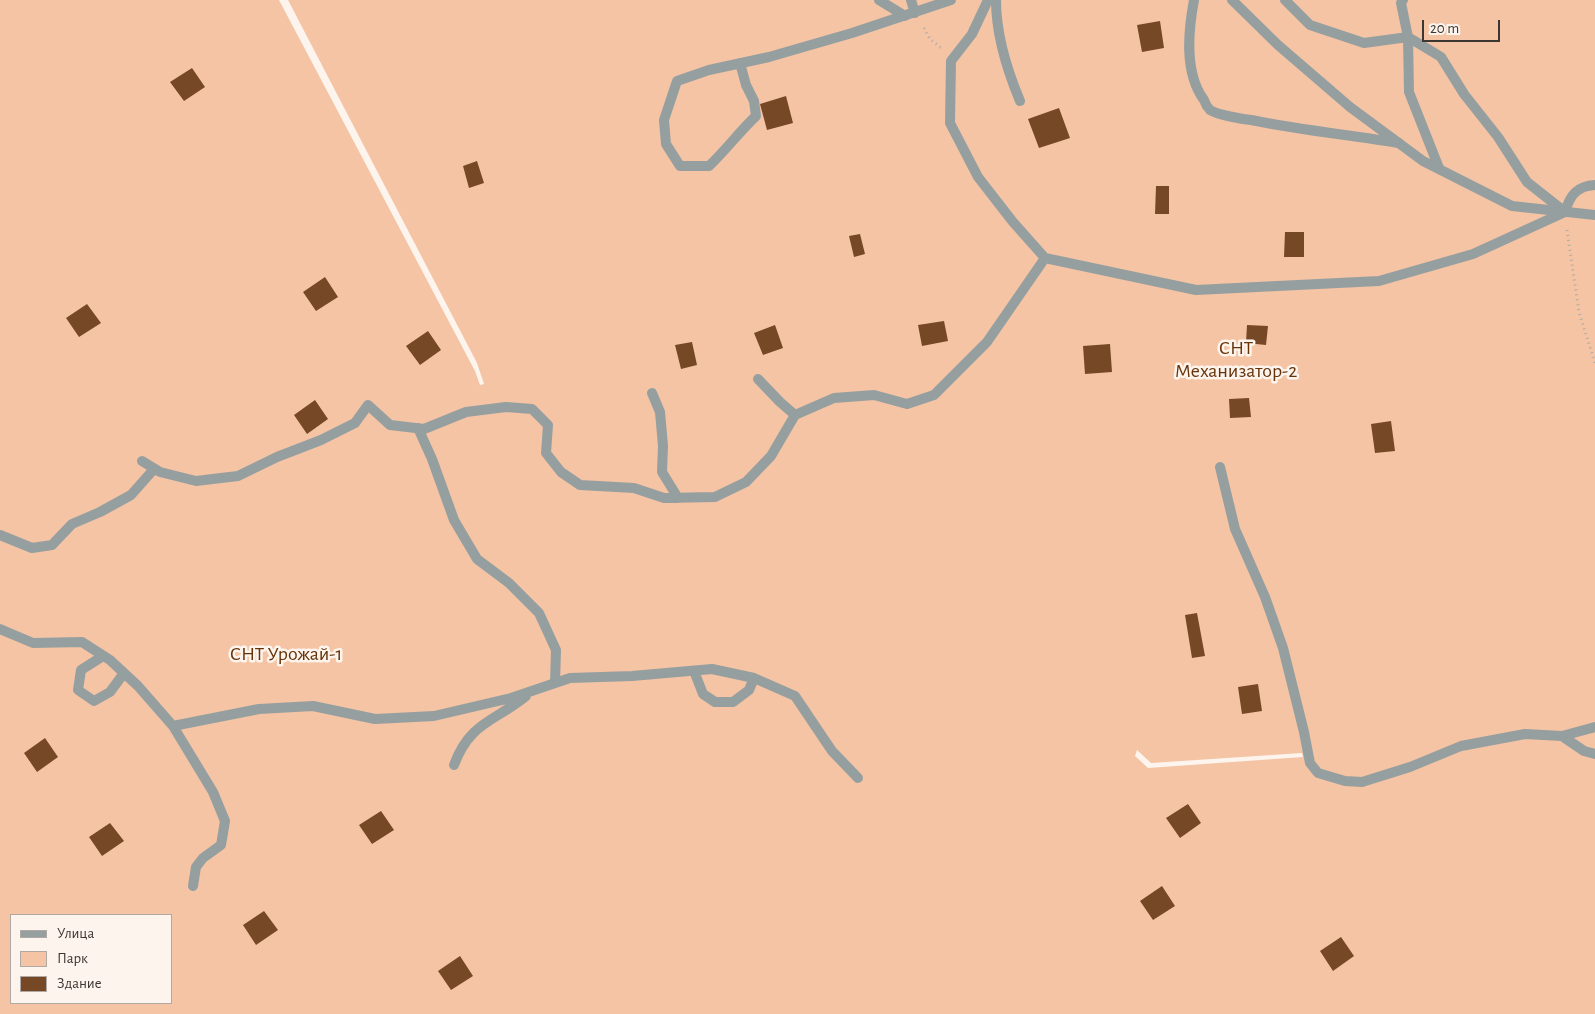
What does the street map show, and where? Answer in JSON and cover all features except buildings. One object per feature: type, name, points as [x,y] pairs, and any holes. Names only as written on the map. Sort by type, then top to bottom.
[{"type":"street","points":[[879,0],[910,14]]},
{"type":"street","points":[[910,14],[911,0]]},
{"type":"street","points":[[740,63],[746,85],[754,101],[756,116],[709,166],[680,166],[666,144],[664,120],[677,81],[709,70],[740,63],[768,57],[833,39],[951,0]]},
{"type":"street","points":[[988,0],[972,34],[952,61],[950,123],[978,177],[1013,222],[1045,258],[1196,290],[1380,280],[1473,254],[1565,212],[1570,197],[1585,186],[1595,185]]},
{"type":"street","points":[[996,0],[996,14],[1009,75],[1020,101]]},
{"type":"street","points":[[1194,0],[1190,23],[1190,60],[1197,91],[1210,110],[1230,116],[1292,128],[1353,135],[1399,143]]},
{"type":"street","points":[[1232,0],[1278,45],[1336,94],[1423,160],[1512,206],[1595,215]]},
{"type":"street","points":[[1285,0],[1310,24],[1364,43],[1408,37],[1441,57],[1464,94],[1498,137],[1526,182],[1565,212]]},
{"type":"street","points":[[1401,1],[1408,37],[1409,92],[1439,168]]},
{"type":"street","points":[[142,461],[160,472],[196,481],[238,476],[277,457],[322,440],[355,423],[368,405],[390,425],[418,428],[424,428],[466,412],[506,407],[532,409],[548,425],[546,453],[561,472],[580,485],[634,488],[664,498],[715,497],[746,482],[771,456],[795,415],[834,398],[874,396],[907,404],[934,395],[987,342],[1045,258]]},
{"type":"street","points":[[758,379],[795,415]]},
{"type":"street","points":[[652,393],[660,412],[663,446],[662,472],[678,498]]},
{"type":"street","points":[[418,428],[432,459],[454,520],[477,559],[509,583],[539,613],[556,650],[555,683]]},
{"type":"street","points":[[1220,467],[1236,529],[1265,597],[1283,648],[1310,764],[1318,773],[1345,781],[1362,782],[1410,767],[1461,746],[1525,734],[1562,736],[1595,727]]},
{"type":"street","points":[[0,535],[32,548],[52,546],[72,524],[100,512],[131,495],[154,468]]},
{"type":"street","points":[[0,629],[33,642],[82,642],[110,660],[138,686],[173,726],[213,792],[225,821],[220,845],[196,867],[193,886]]},
{"type":"street","points":[[103,656],[81,670],[78,690],[94,701],[110,692],[124,673]]},
{"type":"street","points":[[173,726],[260,709],[313,706],[375,719],[434,716],[511,698],[570,678],[632,676],[712,669],[754,678],[795,696],[832,751],[858,778]]},
{"type":"street","points":[[694,671],[703,694],[715,702],[732,702],[749,690],[754,678]]},
{"type":"street","points":[[454,765],[459,750],[479,726],[535,690]]},
{"type":"street","points":[[1562,736],[1584,752],[1595,754]]},
{"type":"path","points":[[910,14],[930,39],[947,52],[956,55]]},
{"type":"path","points":[[1565,212],[1579,312],[1595,363]]},
{"type":"green space","points":[[0,0],[279,0],[475,371],[480,385],[484,384],[477,363],[288,0],[1595,0],[1595,1014],[0,1014]],"holes":[[[1137,750],[1151,763],[1302,753],[1303,757],[1148,768],[1135,756]]]},
{"type":"park label","name":"СНТ Механизатор-2","points":[[1236,360]]},
{"type":"park label","name":"СНТ Урожай-1","points":[[286,654]]}]
